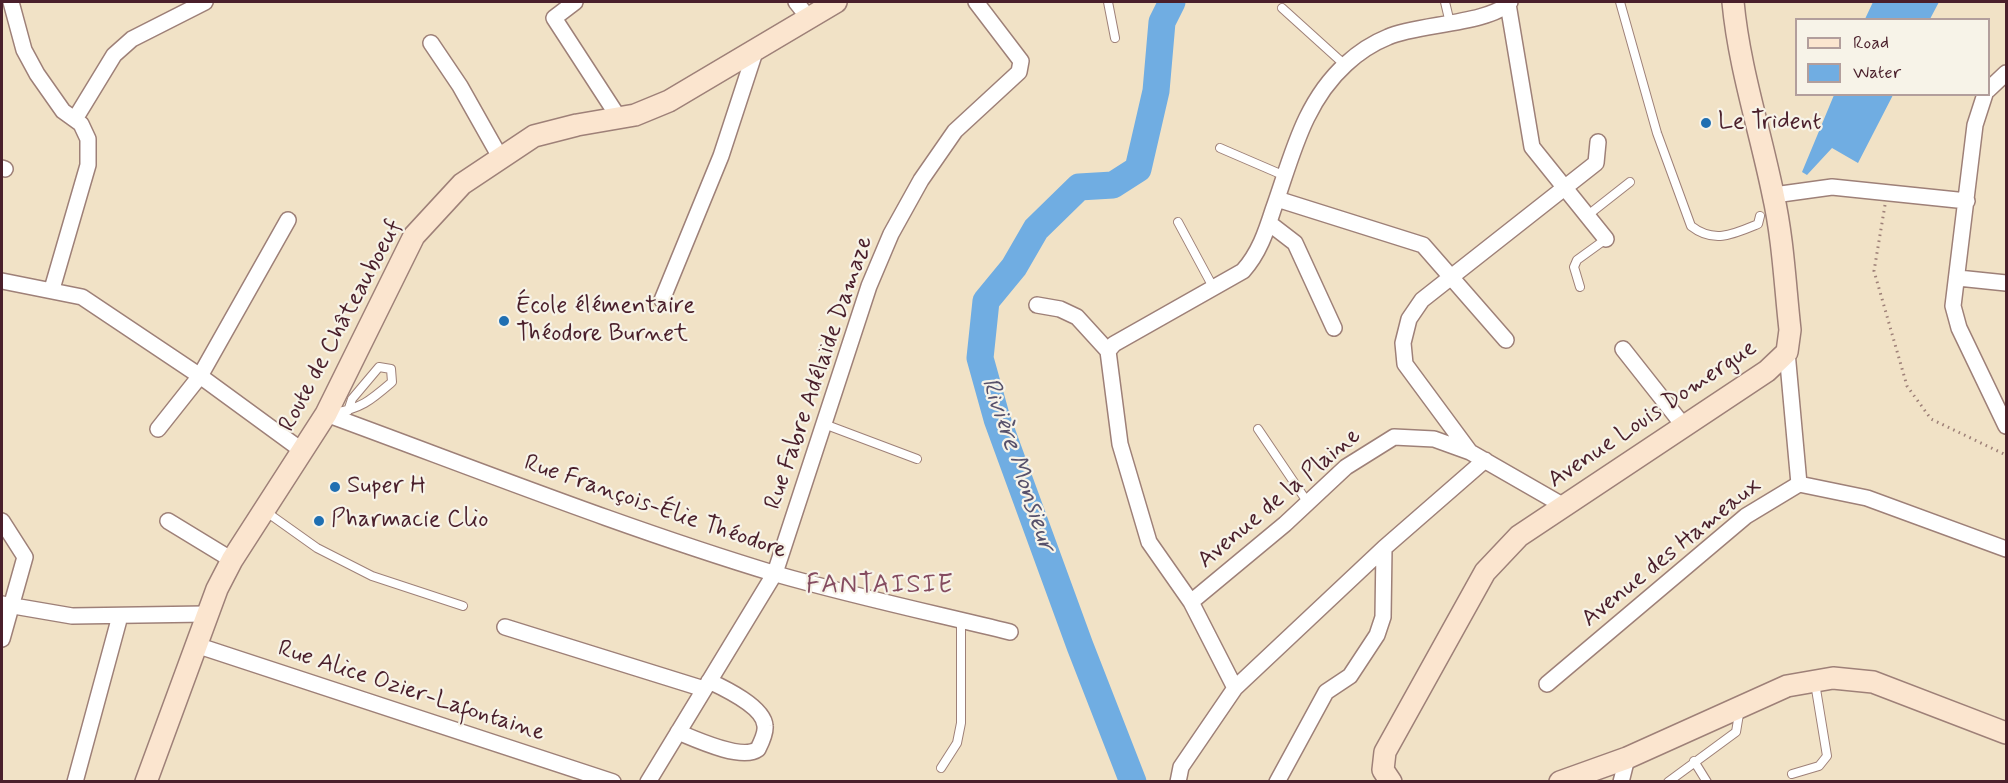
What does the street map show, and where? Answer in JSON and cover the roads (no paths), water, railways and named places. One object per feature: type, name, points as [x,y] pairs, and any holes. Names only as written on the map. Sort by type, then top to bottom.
[{"type":"main road","name":"Route de Châteauboeuf","points":[[146,782],[206,614],[232,560],[327,414],[414,236],[462,184],[500,156],[534,136],[577,125],[634,115],[669,101],[756,48],[802,9],[836,2]]},
{"type":"main road","name":"Avenue Louis Domergue","points":[[1384,778],[1386,752],[1485,572],[1519,536],[1767,371],[1786,352],[1790,330],[1774,195],[1748,89],[1735,27],[1733,2]]},
{"type":"main road","points":[[1560,782],[1627,758],[1787,686],[1833,678],[1873,682],[2007,733]]},
{"type":"street","points":[[11,2],[24,50],[37,74],[63,111],[75,119],[86,132],[90,150],[52,289]]},
{"type":"street","points":[[75,119],[114,55],[173,8],[205,2]]},
{"type":"street","points":[[575,2],[554,18],[619,118]]},
{"type":"street","name":"Rue Fabre Adélaïde Damaze","points":[[648,782],[775,573],[868,286],[891,234],[921,180],[955,131],[1014,77],[1021,67],[1021,61],[976,2]]},
{"type":"street","points":[[1037,305],[1060,309],[1077,317],[1108,351],[1114,344],[1243,271],[1257,254],[1309,109],[1345,65],[1360,52],[1389,36],[1488,14],[1509,3],[1532,147],[1606,239]]},
{"type":"street","points":[[431,43],[500,156]]},
{"type":"street","points":[[662,300],[721,156],[756,48]]},
{"type":"street","points":[[1990,89],[2007,73]]},
{"type":"street","points":[[1984,96],[1975,125],[1953,306],[1959,327],[2007,426]]},
{"type":"street","points":[[1470,452],[1405,364],[1403,343],[1409,319],[1422,300],[1596,163],[1598,142]]},
{"type":"street","points":[[1774,195],[1832,187],[1967,201]]},
{"type":"street","points":[[1277,199],[1424,246],[1506,340]]},
{"type":"street","points":[[158,429],[200,375],[288,220]]},
{"type":"street","points":[[1269,223],[1295,243],[1334,328]]},
{"type":"street","points":[[1958,278],[2007,283]]},
{"type":"street","points":[[2,281],[52,289],[82,297],[200,375],[304,452]]},
{"type":"street","points":[[1623,349],[1683,425]]},
{"type":"street","name":"Avenue de la Plaine","points":[[1108,351],[1120,444],[1149,542],[1191,602],[1235,688]]},
{"type":"street","points":[[1786,352],[1799,484]]},
{"type":"street","name":"Rue François-Élie Théodore","points":[[327,414],[570,506],[775,573],[862,598],[1010,632]]},
{"type":"street","name":"Avenue de la Plaine","points":[[1191,602],[1308,503],[1346,467],[1394,437],[1434,439],[1470,452],[1564,506]]},
{"type":"street","points":[[1178,782],[1181,767],[1235,688],[1384,548],[1485,460]]},
{"type":"street","name":"Avenue des Hameaux","points":[[1547,684],[1746,516],[1799,484],[1867,498],[2007,549]]},
{"type":"street","points":[[2,521],[26,557],[7,605],[2,639]]},
{"type":"street","points":[[168,521],[232,560]]},
{"type":"street","points":[[1277,782],[1326,692],[1350,676],[1377,635],[1383,617],[1384,548]]},
{"type":"street","points":[[7,605],[72,616],[152,613],[206,614]]},
{"type":"street","points":[[75,782],[120,616]]},
{"type":"street","points":[[505,627],[735,694],[751,705],[765,726],[758,749],[750,753],[721,749],[678,732]]},
{"type":"street","name":"Rue Alice Ozier-Lafontaine","points":[[196,645],[613,782]]},
{"type":"street","points":[[1621,782],[1627,758]]},
{"type":"lane","points":[[1108,2],[1115,38]]},
{"type":"lane","points":[[1445,2],[1450,23]]},
{"type":"lane","points":[[1620,2],[1657,133],[1691,226],[1710,237],[1731,236],[1758,224],[1760,216]]},
{"type":"lane","points":[[1282,8],[1345,65]]},
{"type":"lane","points":[[1220,148],[1285,176]]},
{"type":"lane","points":[[1588,215],[1630,182]]},
{"type":"lane","points":[[1178,222],[1213,287]]},
{"type":"lane","points":[[1580,287],[1574,267],[1577,260],[1606,239]]},
{"type":"lane","points":[[327,414],[348,411],[366,405],[392,382],[392,369],[379,367],[352,399],[348,411]]},
{"type":"lane","points":[[824,424],[917,459]]},
{"type":"lane","points":[[1258,429],[1308,503]]},
{"type":"lane","points":[[264,511],[317,548],[372,576],[463,606]]},
{"type":"lane","points":[[941,768],[957,742],[961,723],[962,620]]},
{"type":"lane","points":[[1792,774],[1818,766],[1827,756],[1814,682]]},
{"type":"lane","points":[[1668,782],[1736,732],[1741,707]]},
{"type":"lane","points":[[1694,761],[1707,782]]},
{"type":"water","points":[[1873,2],[1939,2],[1931,18],[1865,18]]},
{"type":"water","points":[[1834,96],[1892,96],[1858,163],[1832,148],[1807,175],[1802,172]]},
{"type":"waterway","name":"Rivière Monsieur","points":[[1133,782],[1080,646],[997,419],[980,358],[986,301],[1014,267],[1036,229],[1079,187],[1113,185],[1138,169],[1156,91],[1162,22],[1172,2]]},
{"type":"place","name":"Le Trident","points":[[1706,123]]},
{"type":"place","name":"École élémentaire Théodore Burnet","points":[[504,321]]},
{"type":"place","name":"Super H","points":[[335,487]]},
{"type":"place","name":"Pharmacie Clio","points":[[319,521]]},
{"type":"district","name":"FANTAISIE","points":[[880,587]]}]
